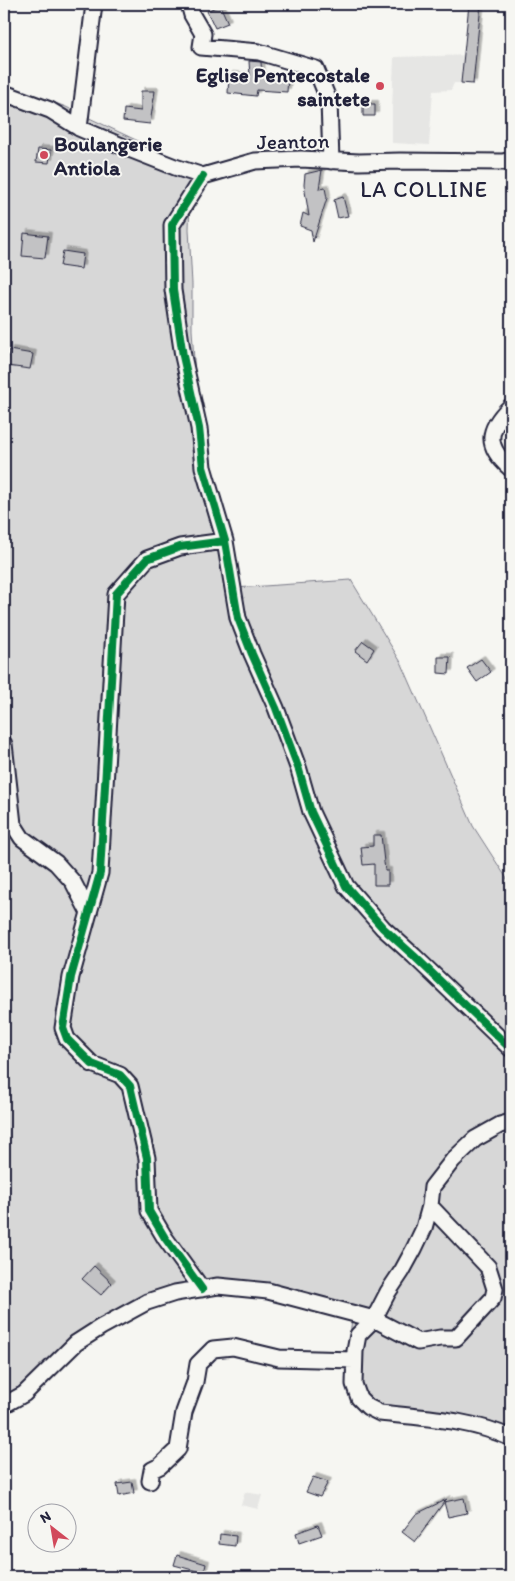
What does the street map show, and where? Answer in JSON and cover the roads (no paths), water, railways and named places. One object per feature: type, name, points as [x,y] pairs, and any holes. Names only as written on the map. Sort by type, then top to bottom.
[{"type":"street","points":[[79,128],[94,4]]},
{"type":"street","points":[[189,4],[192,15],[204,34],[201,47],[259,52],[316,69],[329,101],[331,160]]},
{"type":"street","points":[[4,93],[50,110],[79,128],[175,167],[203,176],[172,225],[173,290],[183,356],[199,428],[203,467],[225,541],[238,618],[276,708],[299,770],[311,812],[346,886],[383,928],[511,1049]]},
{"type":"street","name":"Jeanton","points":[[203,176],[255,161],[301,159],[359,162],[400,160],[504,162],[511,160]]},
{"type":"street","points":[[511,406],[501,416],[492,432],[492,446],[495,452],[511,469]]},
{"type":"street","points":[[202,1289],[165,1238],[149,1211],[147,1158],[130,1086],[120,1075],[92,1064],[67,1039],[63,1028],[71,977],[100,873],[116,594],[147,559],[180,547],[225,541]]},
{"type":"street","points":[[4,744],[12,824],[22,838],[56,863],[73,882],[89,913]]},
{"type":"street","points":[[511,1122],[500,1125],[475,1139],[453,1160],[432,1188],[430,1206],[424,1228],[374,1319],[358,1335],[354,1360],[354,1384],[360,1398],[368,1407],[380,1413],[465,1423],[491,1429],[511,1438]]},
{"type":"street","points":[[4,1405],[24,1394],[76,1343],[101,1327],[148,1302],[175,1293],[218,1286],[268,1291],[374,1319],[418,1342],[440,1338],[456,1338],[493,1298],[495,1289],[488,1267],[430,1206]]},
{"type":"street","points":[[150,1481],[152,1470],[160,1466],[178,1449],[184,1412],[195,1382],[198,1364],[213,1349],[233,1347],[279,1358],[354,1360]]},
{"type":"place","name":"Eglise Pentecostale saintete","points":[[380,86]]},
{"type":"place","name":"Boulangerie Antiola","points":[[44,155]]},
{"type":"district","name":"LA COLLINE","points":[[424,189]]}]
